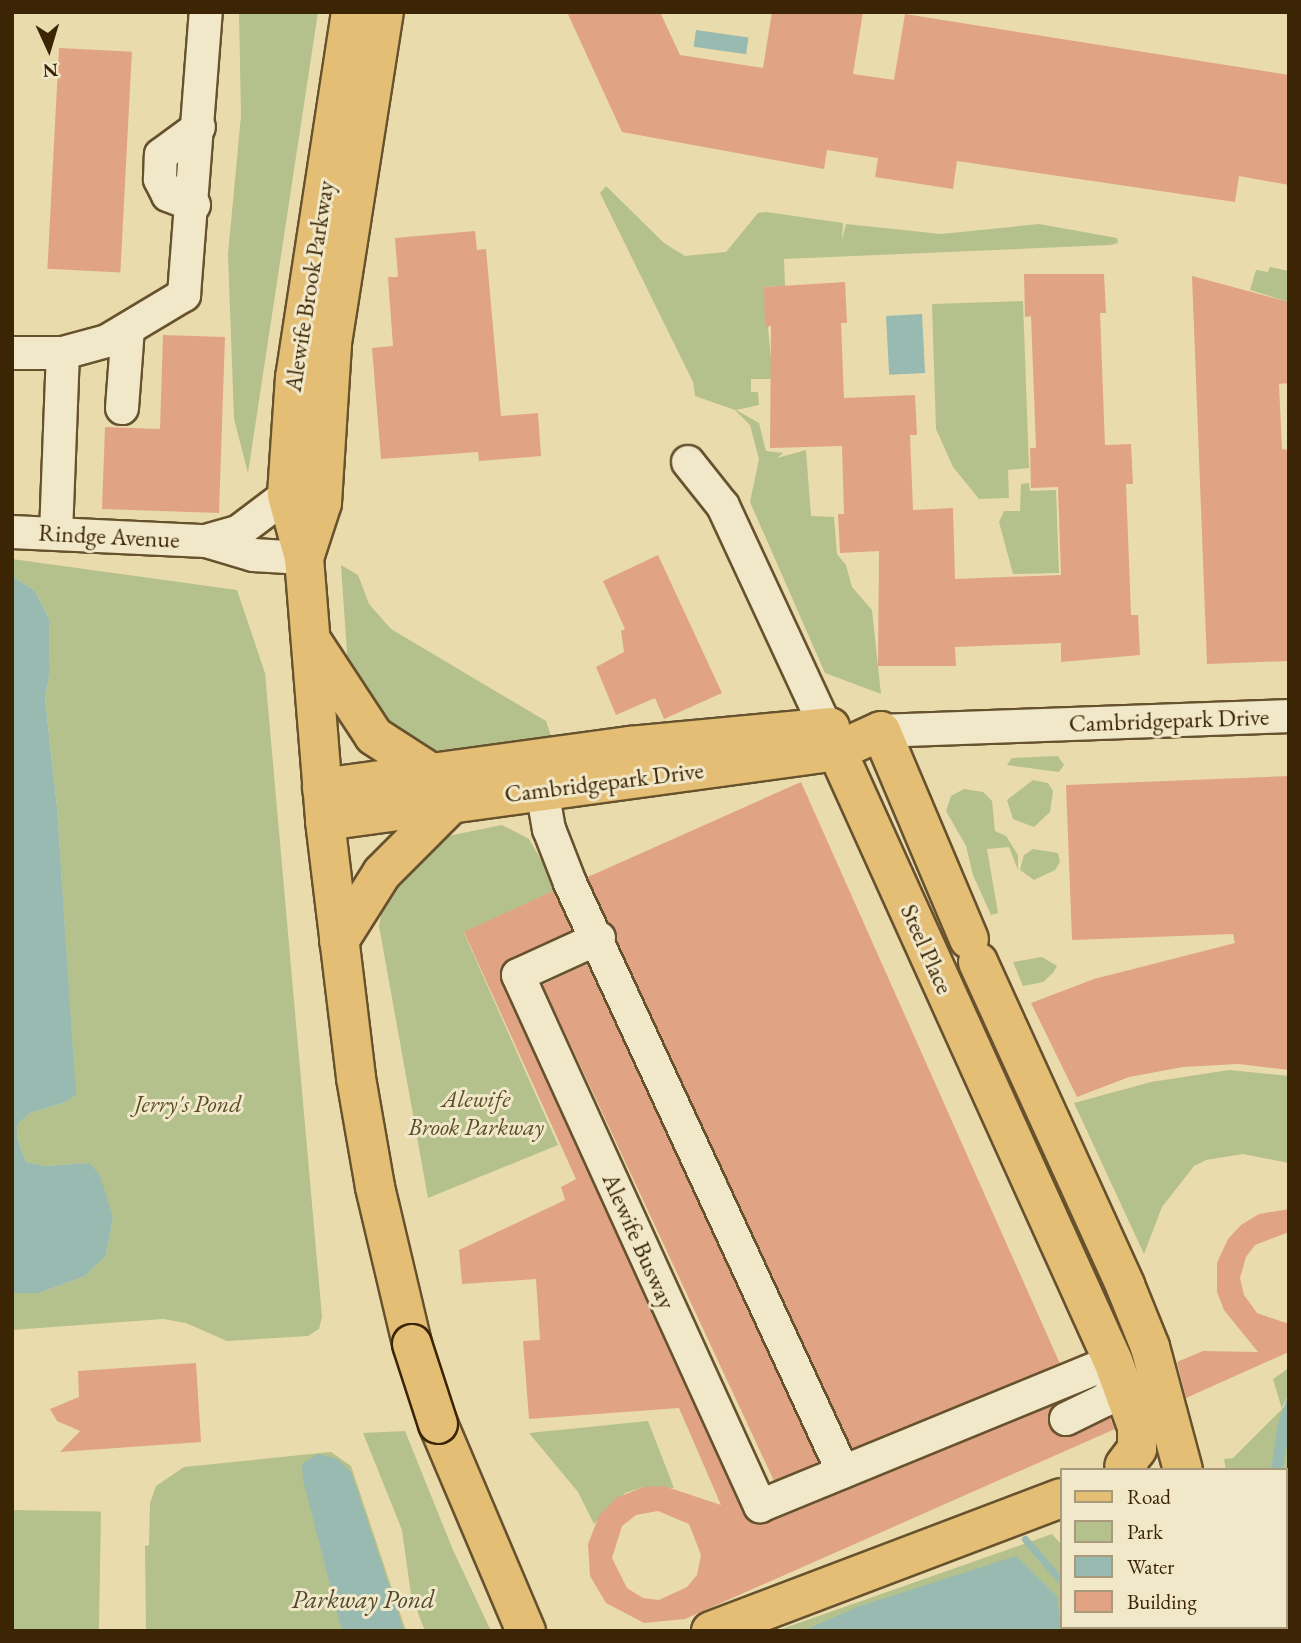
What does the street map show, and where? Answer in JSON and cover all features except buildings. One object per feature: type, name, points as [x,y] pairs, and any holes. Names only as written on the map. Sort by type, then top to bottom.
[{"type":"main road","name":"Alewife Brook Parkway","points":[[352,12],[295,377],[287,495],[304,558],[323,805],[371,1169],[412,1344],[438,1424],[526,1631]]},
{"type":"main road","name":"Alewife Brook Parkway","points":[[304,558],[322,503],[332,343],[384,12]]},
{"type":"main road","points":[[310,638],[373,736],[443,788],[388,865],[339,941]]},
{"type":"main road","name":"Cambridgepark Drive","points":[[443,788],[541,790],[881,731]]},
{"type":"main road","name":"Steel Place","points":[[881,731],[1033,1091],[1125,1285],[1150,1347],[1182,1468]]},
{"type":"main road","name":"Cambridgepark Drive","points":[[323,805],[443,788],[630,746],[831,738]]},
{"type":"main road","name":"Steel Place","points":[[831,738],[1116,1372],[1137,1427],[1126,1462]]},
{"type":"main road","points":[[711,1631],[1060,1498]]},
{"type":"street","points":[[12,353],[62,353],[107,341],[184,295],[194,205],[206,12]]},
{"type":"street","points":[[122,408],[128,329]]},
{"type":"street","points":[[56,534],[62,353]]},
{"type":"street","name":"Steel Place","points":[[688,461],[723,506],[831,738]]},
{"type":"street","name":"Rindge Avenue","points":[[206,541],[238,532],[287,495]]},
{"type":"street","name":"Rindge Avenue","points":[[12,532],[206,541],[253,555],[304,558]]},
{"type":"street","name":"Cambridgepark Drive","points":[[881,731],[1289,716]]},
{"type":"street","points":[[541,790],[549,829],[843,1472]]},
{"type":"street","name":"Alewife Busway","points":[[599,938],[518,975],[760,1506],[843,1472],[1116,1372]]},
{"type":"street","points":[[1066,1419],[1105,1400],[1116,1372]]},
{"type":"green space","points":[[239,12],[318,12],[248,473],[234,419],[228,254],[241,116]]},
{"type":"green space","points":[[606,186],[664,243],[685,256],[726,252],[758,213],[766,212],[843,223],[842,240],[846,224],[941,234],[1039,224],[1117,238],[1118,243],[1110,245],[784,259],[785,286],[764,287],[773,379],[751,379],[751,392],[758,392],[759,405],[736,410],[759,423],[766,451],[783,453],[777,458],[806,450],[811,516],[834,517],[837,554],[846,565],[852,587],[872,610],[881,694],[825,673],[750,502],[759,459],[750,425],[735,410],[695,396],[693,382],[600,193]]},
{"type":"green space","points":[[1270,267],[1289,271],[1289,302],[1250,290],[1256,270],[1268,272]]},
{"type":"green space","points":[[1023,301],[1029,468],[1008,470],[1009,498],[979,499],[953,467],[936,429],[932,304]]},
{"type":"green space","points":[[1029,483],[1030,491],[1056,490],[1059,573],[1013,574],[999,522],[1004,511],[1020,511],[1021,484]]},
{"type":"green space","name":"Jerry's Pond","points":[[12,559],[237,590],[265,673],[322,1317],[319,1329],[308,1336],[227,1341],[186,1323],[163,1319],[12,1330],[12,1293],[39,1293],[85,1276],[106,1256],[113,1218],[89,1163],[44,1166],[26,1162],[17,1137],[18,1124],[30,1113],[66,1102],[74,1068],[57,807],[45,699],[50,671],[49,619],[35,591],[12,576]]},
{"type":"green space","points":[[341,565],[358,575],[369,604],[391,629],[546,721],[553,742],[446,752],[411,747],[384,731],[348,668]]},
{"type":"green space","points":[[1058,756],[1064,765],[1059,772],[1007,765],[1012,758]]},
{"type":"green space","points":[[1033,780],[1048,783],[1053,791],[1050,812],[1034,827],[1013,819],[1007,800]]},
{"type":"green space","points":[[964,789],[983,792],[992,801],[995,831],[1006,836],[1018,855],[1018,870],[1009,847],[987,849],[998,913],[991,915],[973,875],[966,846],[946,811],[951,796]]},
{"type":"green space","name":"Alewife Brook Parkway","points":[[502,825],[529,839],[558,889],[464,933],[558,1145],[428,1198],[379,926],[384,899],[433,839]]},
{"type":"green space","points":[[1033,849],[1058,853],[1060,862],[1055,870],[1034,880],[1020,870],[1024,855]]},
{"type":"green space","points":[[1042,957],[1057,966],[1053,973],[1043,982],[1023,986],[1013,962]]},
{"type":"green space","points":[[1229,1070],[1289,1076],[1289,1163],[1243,1154],[1206,1160],[1194,1166],[1162,1207],[1144,1254],[1074,1103],[1151,1082]]},
{"type":"green space","points":[[1289,1368],[1289,1393],[1282,1408],[1289,1407],[1289,1631],[1245,1631],[1287,1629],[1287,1468],[1226,1468],[1224,1459],[1233,1458],[1282,1409],[1273,1379]]},
{"type":"green space","points":[[648,1421],[674,1488],[643,1487],[625,1493],[594,1524],[578,1492],[529,1433]]},
{"type":"green space","points":[[405,1431],[453,1550],[491,1631],[425,1631],[411,1595],[402,1530],[363,1433]]},
{"type":"green space","points":[[331,1452],[351,1466],[406,1631],[146,1631],[145,1546],[149,1545],[150,1503],[156,1486],[184,1467]]},
{"type":"green space","points":[[12,1510],[101,1512],[99,1631],[12,1631]]},
{"type":"green space","points":[[1052,1534],[1060,1543],[1060,1629],[1141,1631],[776,1631]]},
{"type":"water","points":[[696,30],[748,37],[746,54],[694,47]]},
{"type":"water","points":[[922,314],[925,373],[889,375],[886,316]]},
{"type":"water","name":"Jerry's Pond","points":[[12,576],[35,591],[49,619],[50,671],[45,699],[57,807],[76,1094],[66,1102],[30,1113],[18,1124],[17,1137],[26,1162],[45,1166],[89,1163],[100,1175],[113,1218],[106,1256],[85,1276],[39,1293],[12,1293]]},
{"type":"water","points":[[1289,1393],[1287,1446],[1282,1468],[1271,1468],[1278,1423]]},
{"type":"water","name":"Parkway Pond","points":[[318,1454],[337,1459],[351,1472],[404,1631],[342,1631],[303,1480],[302,1464]]},
{"type":"water","points":[[1016,1556],[1057,1596],[1060,1629],[1079,1631],[803,1631],[857,1607]]},
{"type":"waterway","points":[[1025,1539],[1060,1580]]}]
